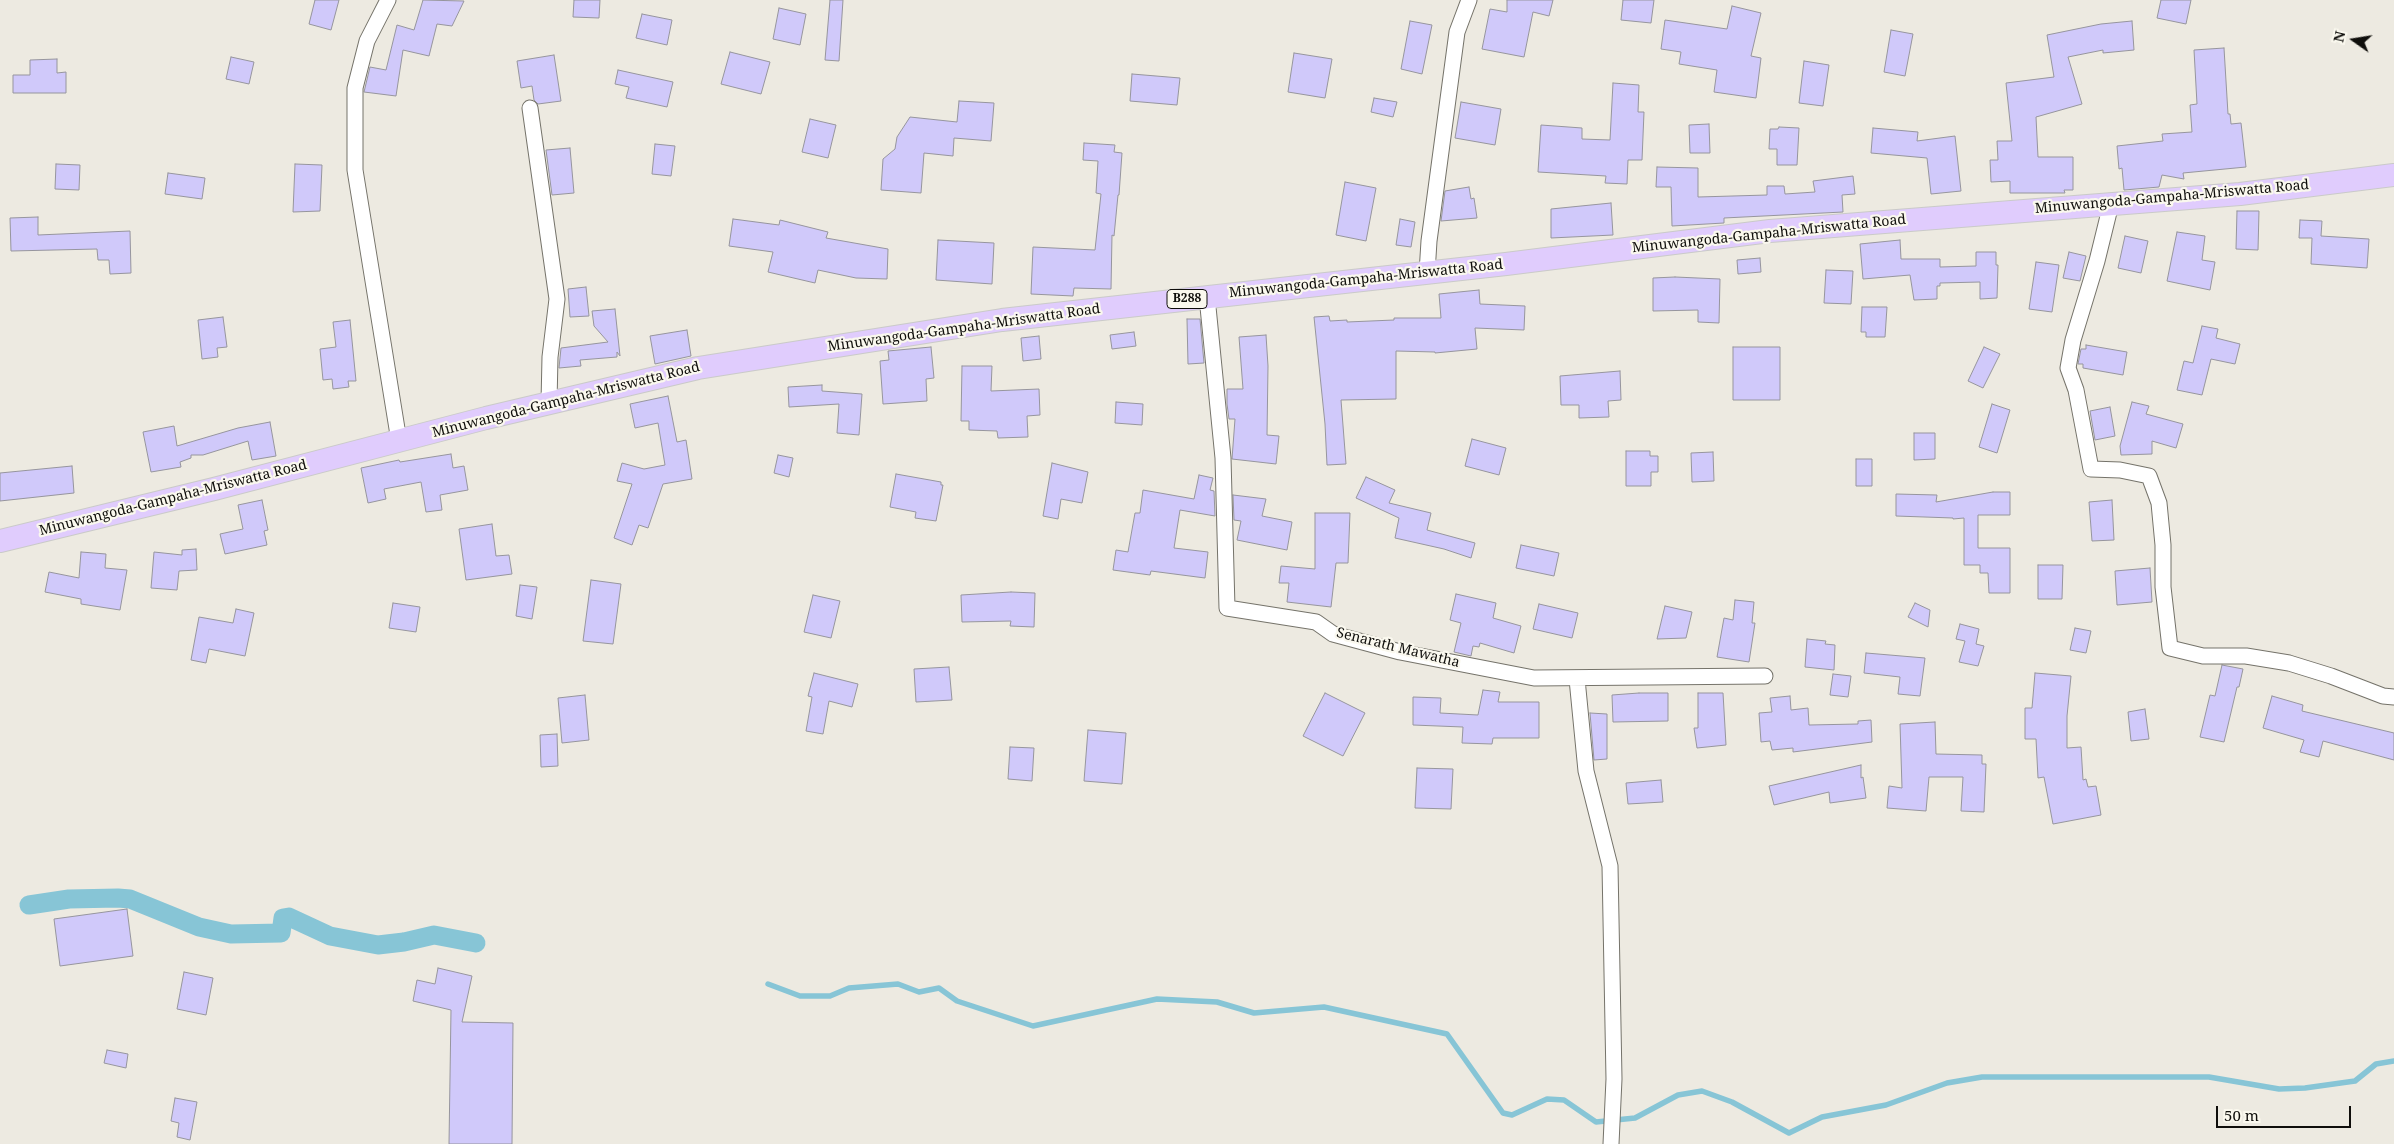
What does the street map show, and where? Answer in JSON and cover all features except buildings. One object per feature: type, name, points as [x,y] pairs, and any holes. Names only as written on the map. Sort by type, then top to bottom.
[{"type":"main road","name":"Minuwangoda-Gampaha-Mriswatta Road","points":[[0,541],[214,489],[549,403],[698,368],[1002,320],[1770,231],[2240,194],[2394,175]]},
{"type":"street","points":[[388,0],[367,41],[355,88],[355,170],[399,441]]},
{"type":"street","points":[[1427,272],[1429,241],[1457,32],[1469,0]]},
{"type":"street","points":[[530,108],[557,299],[550,356],[549,403]]},
{"type":"street","points":[[2111,204],[2097,261],[2073,340],[2068,368],[2076,390],[2091,468],[2120,470],[2149,476],[2159,504],[2163,545],[2163,587],[2170,648],[2202,656],[2246,656],[2289,663],[2331,676],[2383,696],[2394,697]]},
{"type":"street","name":"Senarath Mawatha","points":[[1207,297],[1223,458],[1227,608],[1316,622],[1333,634],[1400,652],[1534,678],[1765,676]]},
{"type":"street","points":[[1577,679],[1586,771],[1610,866],[1614,1078],[1611,1144]]},
{"type":"waterway","points":[[29,905],[69,899],[130,899],[199,927],[231,934],[281,933],[283,918],[289,917],[330,936],[378,945],[404,942],[434,935],[476,943]]},
{"type":"waterway","points":[[768,984],[800,996],[830,996],[849,988],[898,984],[919,992],[939,988],[957,1001],[1033,1026],[1157,999],[1217,1002],[1254,1013],[1324,1007],[1447,1034],[1503,1113],[1512,1115],[1547,1099],[1564,1100],[1596,1122],[1635,1118],[1678,1095],[1702,1091],[1732,1102],[1789,1133],[1822,1117],[1886,1105],[1947,1083],[1982,1077],[2209,1077],[2279,1089],[2305,1088],[2355,1081],[2376,1064],[2394,1061]]}]
